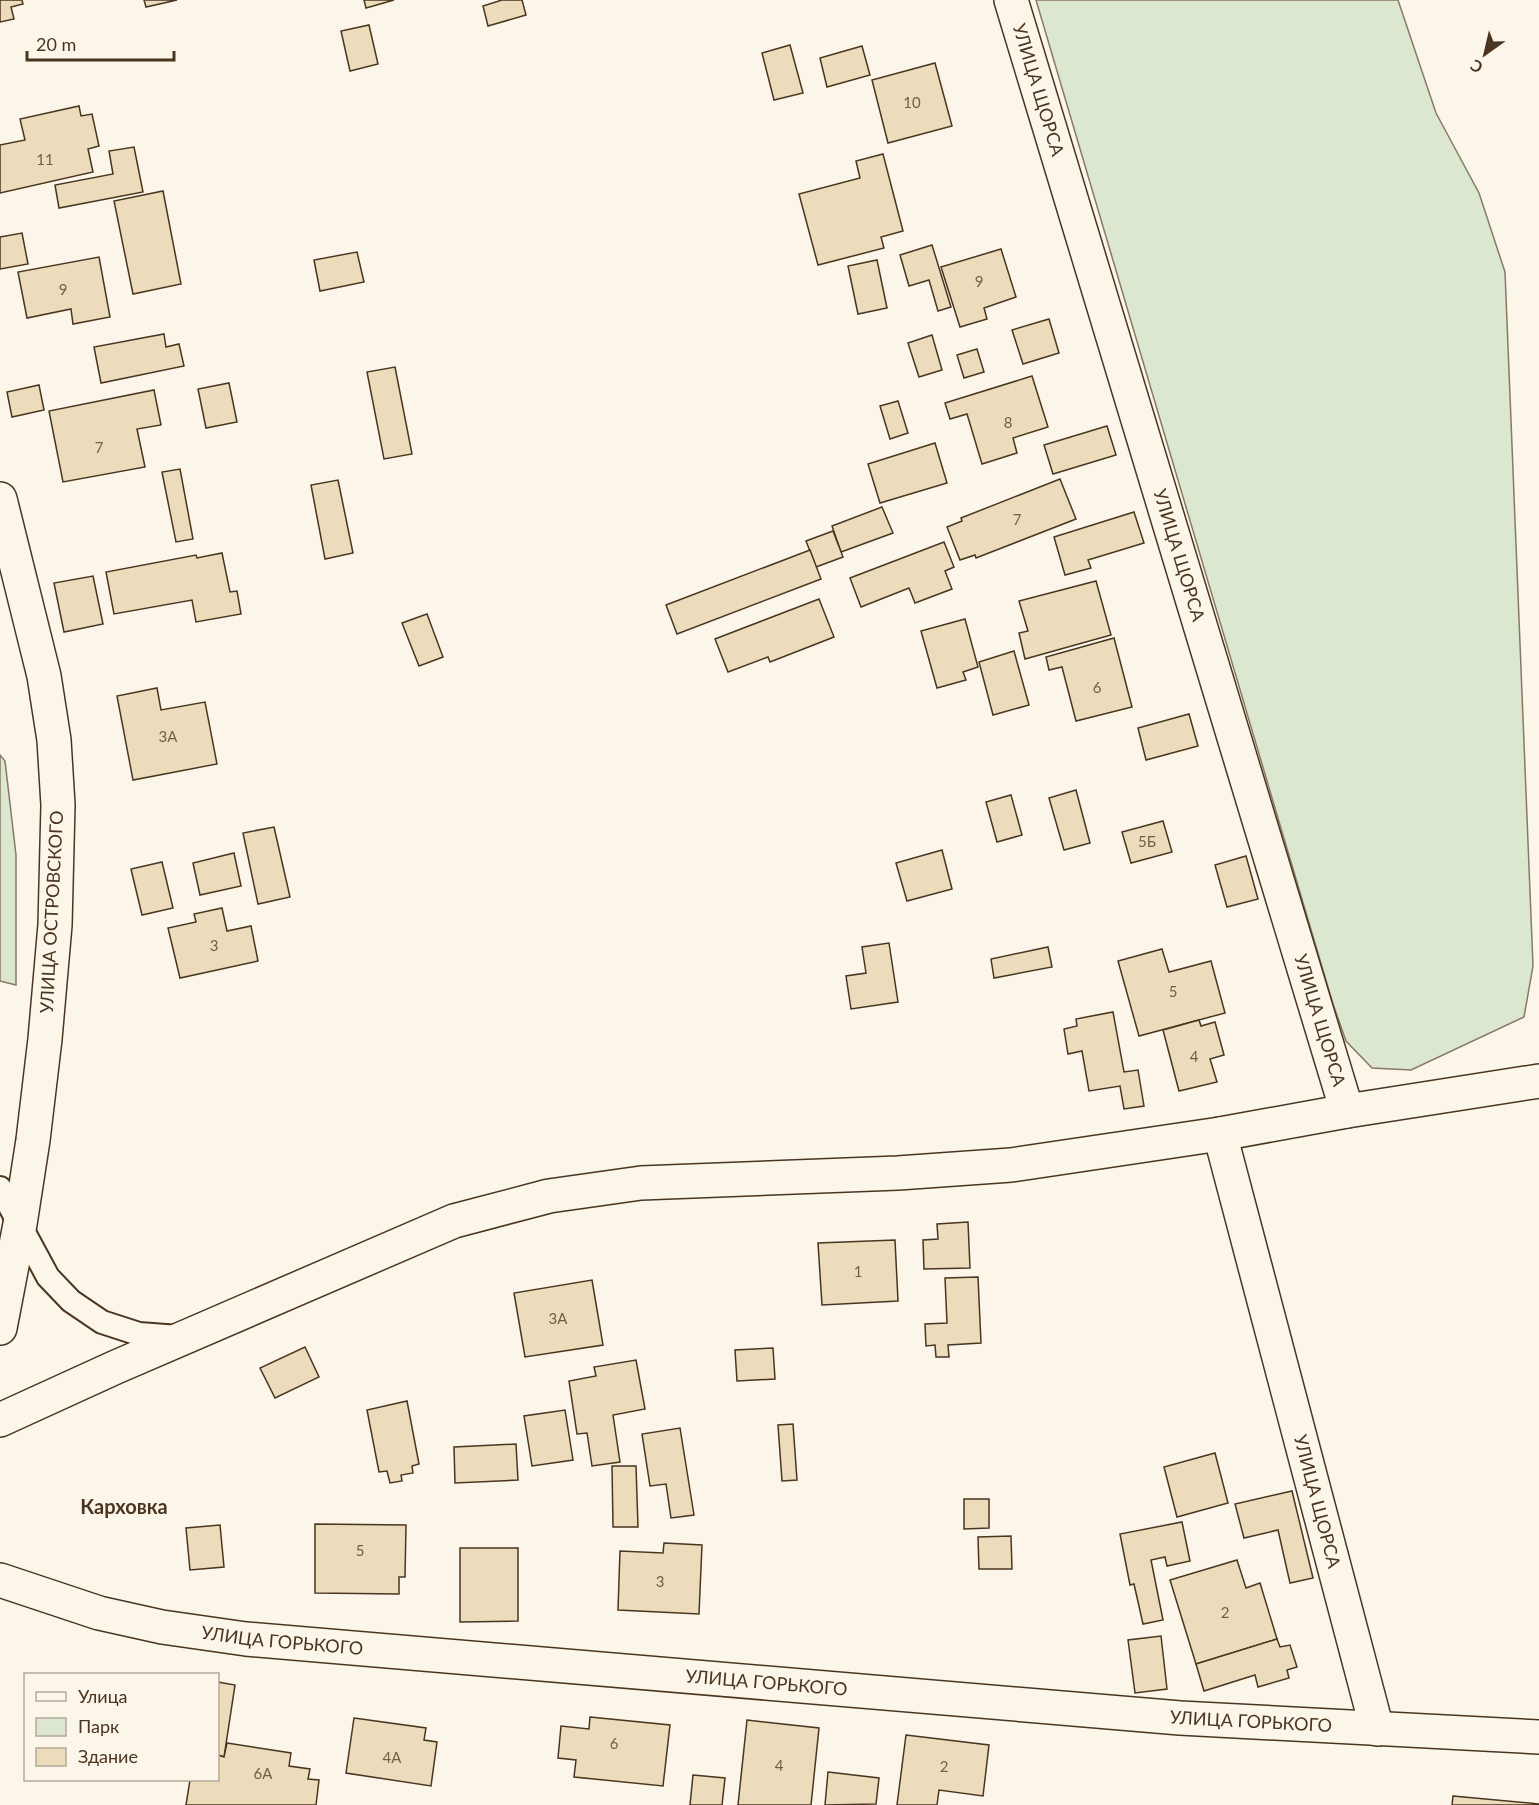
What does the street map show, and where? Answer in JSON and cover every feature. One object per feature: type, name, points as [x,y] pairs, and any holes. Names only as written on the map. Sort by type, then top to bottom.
[{"type":"street","name":"УЛИЦА ЩОРСА","points":[[1011,0],[1347,1111]]},
{"type":"street","name":"УЛИЦА ОСТРОВСКОГО","points":[[0,499],[44,676],[54,740],[58,805],[55,925],[33,1140],[0,1328]]},
{"type":"street","points":[[0,1420],[183,1337],[454,1221],[549,1196],[641,1183],[898,1173],[1011,1165],[1220,1134],[1347,1111],[1539,1081]]},
{"type":"street","name":"УЛИЦА ЩОРСА","points":[[1220,1134],[1377,1729]]},
{"type":"street","name":"УЛИЦА ГОРЬКОГО","points":[[0,1580],[109,1615],[162,1627],[246,1639],[1168,1717],[1539,1737]]},
{"type":"lane","points":[[0,1188],[48,1277],[71,1301],[102,1322],[139,1334],[183,1337]]},
{"type":"green space","points":[[1036,0],[1398,0],[1436,113],[1479,193],[1505,272],[1533,966],[1524,1017],[1411,1070],[1372,1068],[1346,1041],[1333,1004]]},
{"type":"green space","points":[[0,755],[5,761],[16,855],[16,985],[0,981]]},
{"type":"building","points":[[0,0],[22,0],[23,4],[11,7],[14,19],[0,22]]},
{"type":"building","points":[[144,0],[177,0],[146,7]]},
{"type":"building","points":[[364,0],[394,0],[366,8]]},
{"type":"building","points":[[502,0],[522,0],[526,15],[488,26],[483,6]]},
{"type":"building","points":[[369,25],[378,64],[350,71],[341,31]]},
{"type":"building","points":[[790,45],[803,93],[774,100],[762,53]]},
{"type":"building","points":[[862,46],[870,75],[827,87],[820,58]]},
{"type":"building","points":[[935,63],[952,126],[888,143],[872,80]]},
{"type":"building","points":[[79,106],[81,116],[92,114],[99,146],[88,149],[93,172],[0,193],[0,145],[25,140],[20,119]]},
{"type":"building","points":[[134,147],[143,192],[59,208],[55,185],[113,174],[109,151]]},
{"type":"building","points":[[883,154],[903,231],[881,237],[884,248],[818,265],[799,194],[860,178],[856,161]]},
{"type":"building","points":[[163,191],[181,284],[133,294],[114,201]]},
{"type":"building","points":[[22,233],[28,264],[0,269],[0,237]]},
{"type":"building","points":[[932,245],[951,307],[938,311],[929,280],[909,286],[900,255]]},
{"type":"building","points":[[1001,249],[1016,297],[984,308],[987,319],[960,327],[941,267]]},
{"type":"building","points":[[357,252],[364,282],[320,291],[314,260]]},
{"type":"building","points":[[99,257],[110,317],[73,324],[71,309],[27,318],[18,272]]},
{"type":"building","points":[[877,260],[887,308],[858,314],[848,266]]},
{"type":"building","points":[[1049,319],[1059,353],[1023,364],[1012,330]]},
{"type":"building","points":[[164,334],[166,347],[179,344],[184,366],[101,383],[94,347]]},
{"type":"building","points":[[932,335],[942,370],[919,377],[908,343]]},
{"type":"building","points":[[977,349],[984,372],[964,378],[957,355]]},
{"type":"building","points":[[395,367],[412,454],[384,459],[367,372]]},
{"type":"building","points":[[1032,376],[1048,427],[1013,438],[1017,453],[982,464],[967,414],[950,419],[945,403]]},
{"type":"building","points":[[229,383],[237,422],[206,428],[198,389]]},
{"type":"building","points":[[39,385],[44,410],[12,417],[7,392]]},
{"type":"building","points":[[154,390],[161,425],[137,429],[145,467],[63,482],[49,411]]},
{"type":"building","points":[[898,401],[908,433],[890,439],[880,406]]},
{"type":"building","points":[[1107,426],[1116,455],[1053,474],[1044,445]]},
{"type":"building","points":[[935,443],[947,483],[880,503],[868,464]]},
{"type":"building","points":[[180,469],[193,539],[176,542],[162,472]]},
{"type":"building","points":[[1060,479],[1076,519],[976,558],[975,555],[960,560],[947,527],[962,521],[961,518]]},
{"type":"building","points":[[338,480],[353,553],[325,559],[311,485]]},
{"type":"building","points":[[882,507],[893,533],[841,552],[832,526]]},
{"type":"building","points":[[1134,512],[1144,543],[1088,560],[1091,568],[1065,575],[1054,537]]},
{"type":"building","points":[[833,531],[843,557],[816,567],[806,541]]},
{"type":"building","points":[[944,542],[954,567],[945,571],[952,589],[915,603],[909,588],[861,607],[850,578]]},
{"type":"building","points":[[810,550],[821,579],[677,634],[666,605]]},
{"type":"building","points":[[222,553],[230,592],[237,591],[241,614],[196,622],[192,600],[114,614],[106,572],[196,555],[197,558]]},
{"type":"building","points":[[93,576],[103,624],[64,632],[54,583]]},
{"type":"building","points":[[1096,581],[1111,635],[1025,659],[1019,633],[1028,631],[1019,601]]},
{"type":"building","points":[[819,599],[834,637],[770,662],[768,657],[728,672],[715,639]]},
{"type":"building","points":[[427,614],[443,657],[419,666],[402,623]]},
{"type":"building","points":[[965,619],[978,667],[963,672],[966,680],[937,688],[921,631]]},
{"type":"building","points":[[1114,638],[1132,707],[1076,721],[1062,667],[1049,670],[1046,657]]},
{"type":"building","points":[[1014,651],[1029,705],[993,715],[979,662]]},
{"type":"building","points":[[157,688],[161,710],[205,702],[217,764],[133,780],[117,696]]},
{"type":"building","points":[[1189,714],[1198,746],[1146,760],[1138,728]]},
{"type":"building","points":[[1076,790],[1090,843],[1064,850],[1049,798]]},
{"type":"building","points":[[1011,795],[1022,835],[997,842],[986,802]]},
{"type":"building","points":[[1163,821],[1172,852],[1131,863],[1122,832]]},
{"type":"building","points":[[274,827],[290,897],[258,904],[243,833]]},
{"type":"building","points":[[942,850],[952,889],[907,901],[896,863]]},
{"type":"building","points":[[234,853],[241,886],[200,895],[193,863]]},
{"type":"building","points":[[1246,856],[1258,899],[1227,907],[1215,865]]},
{"type":"building","points":[[162,862],[173,908],[142,915],[131,869]]},
{"type":"building","points":[[222,908],[227,931],[251,926],[258,961],[180,978],[168,928],[196,922],[194,914]]},
{"type":"building","points":[[889,943],[898,1002],[851,1009],[846,976],[866,973],[862,947]]},
{"type":"building","points":[[1048,947],[1052,967],[994,978],[991,959]]},
{"type":"building","points":[[1162,949],[1169,972],[1211,961],[1225,1013],[1139,1036],[1118,961]]},
{"type":"building","points":[[1113,1012],[1124,1072],[1138,1070],[1144,1106],[1124,1109],[1120,1086],[1089,1091],[1082,1051],[1068,1054],[1064,1029],[1077,1026],[1076,1019]]},
{"type":"building","points":[[1199,1020],[1201,1026],[1215,1022],[1224,1055],[1210,1059],[1217,1082],[1179,1091],[1163,1030]]},
{"type":"building","points":[[968,1222],[970,1268],[924,1269],[923,1240],[938,1239],[937,1224]]},
{"type":"building","points":[[895,1240],[898,1301],[822,1305],[818,1243]]},
{"type":"building","points":[[978,1277],[981,1343],[948,1345],[949,1357],[936,1357],[935,1345],[926,1346],[925,1324],[947,1323],[945,1278]]},
{"type":"building","points":[[592,1280],[603,1345],[525,1357],[514,1293]]},
{"type":"building","points":[[305,1347],[319,1377],[275,1398],[260,1368]]},
{"type":"building","points":[[773,1348],[775,1379],[737,1381],[735,1350]]},
{"type":"building","points":[[636,1360],[645,1409],[613,1415],[620,1462],[592,1466],[587,1433],[577,1434],[569,1381],[596,1376],[594,1367]]},
{"type":"building","points":[[407,1401],[419,1464],[412,1466],[413,1473],[401,1475],[402,1481],[390,1483],[387,1471],[379,1472],[367,1410]]},
{"type":"building","points":[[565,1410],[573,1460],[532,1466],[524,1416]]},
{"type":"building","points":[[793,1424],[797,1480],[782,1481],[778,1425]]},
{"type":"building","points":[[680,1428],[694,1515],[671,1518],[666,1484],[650,1486],[642,1434]]},
{"type":"building","points":[[516,1444],[518,1480],[455,1483],[454,1447]]},
{"type":"building","points":[[1215,1453],[1228,1503],[1177,1517],[1164,1467]]},
{"type":"building","points":[[612,1466],[636,1466],[638,1527],[613,1527]]},
{"type":"building","points":[[1292,1491],[1313,1578],[1290,1583],[1278,1530],[1244,1538],[1235,1504]]},
{"type":"building","points":[[964,1499],[989,1499],[989,1528],[964,1529]]},
{"type":"building","points":[[1182,1522],[1190,1561],[1167,1566],[1165,1557],[1151,1560],[1163,1620],[1143,1624],[1134,1584],[1130,1585],[1120,1534]]},
{"type":"building","points":[[315,1524],[406,1525],[405,1577],[399,1577],[399,1594],[315,1593]]},
{"type":"building","points":[[220,1525],[224,1567],[190,1570],[186,1528]]},
{"type":"building","points":[[1011,1536],[1012,1569],[979,1569],[978,1537]]},
{"type":"building","points":[[664,1543],[702,1545],[699,1614],[618,1610],[620,1551],[663,1553]]},
{"type":"building","points":[[460,1548],[518,1548],[518,1621],[460,1622]]},
{"type":"building","points":[[1237,1560],[1246,1588],[1260,1583],[1277,1639],[1196,1664],[1170,1580]]},
{"type":"building","points":[[1161,1636],[1167,1689],[1135,1693],[1128,1640]]},
{"type":"building","points":[[1277,1639],[1280,1647],[1290,1645],[1297,1667],[1287,1670],[1289,1678],[1258,1687],[1255,1675],[1204,1691],[1196,1664]]},
{"type":"building","points":[[219,1682],[235,1685],[224,1757],[219,1755]]},
{"type":"building","points":[[590,1717],[670,1725],[663,1786],[574,1777],[576,1760],[558,1758],[561,1726],[589,1729]]},
{"type":"building","points":[[354,1718],[426,1728],[424,1740],[437,1742],[431,1786],[346,1773]]},
{"type":"building","points":[[747,1720],[819,1728],[811,1805],[738,1805]]},
{"type":"building","points":[[906,1735],[989,1745],[983,1796],[939,1790],[937,1805],[897,1805]]},
{"type":"building","points":[[227,1743],[291,1753],[289,1766],[310,1769],[308,1779],[319,1780],[316,1805],[186,1805],[190,1781],[219,1781],[219,1755],[224,1757]]},
{"type":"building","points":[[828,1772],[879,1778],[876,1804],[825,1805]]},
{"type":"building","points":[[693,1775],[725,1778],[722,1805],[690,1805]]},
{"type":"building","points":[[1453,1796],[1539,1804],[1539,1805],[1452,1805]]},
{"type":"district","name":"Карховка","points":[[124,1507]]}]
